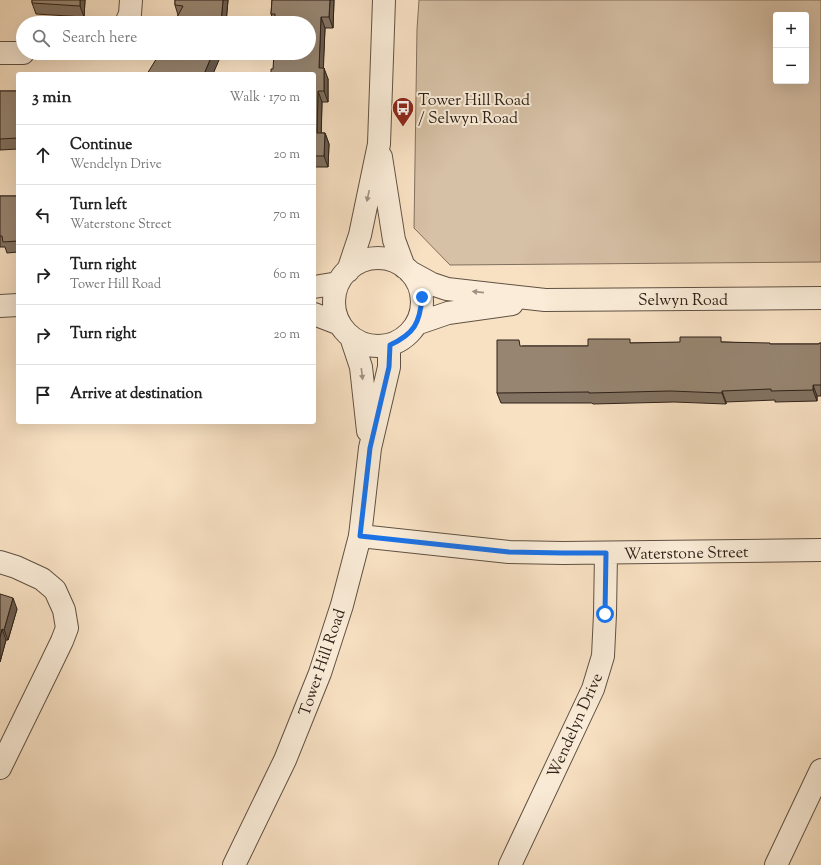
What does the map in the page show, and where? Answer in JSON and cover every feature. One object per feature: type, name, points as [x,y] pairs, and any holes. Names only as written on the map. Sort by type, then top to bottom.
[{"type":"street","points":[[129,16],[131,0]]},
{"type":"street","points":[[345,330],[336,314],[334,304],[335,293],[360,235],[379,144],[384,0]]},
{"type":"street","points":[[0,53],[16,53]]},
{"type":"street","points":[[316,315],[345,330],[362,343],[376,346],[390,345],[404,337],[416,324],[421,311],[422,297],[418,284],[407,270],[394,240],[379,144]]},
{"type":"street","points":[[316,286],[343,277],[358,263],[369,259],[393,261],[407,270]]},
{"type":"street","name":"Selwyn Road","points":[[407,270],[432,284],[447,289],[545,300],[821,298]]},
{"type":"street","name":"Selwyn Road","points":[[416,324],[448,313],[545,300]]},
{"type":"street","points":[[0,306],[16,305]]},
{"type":"street","name":"Tower Hill Road","points":[[345,330],[361,367],[370,448]]},
{"type":"street","name":"Tower Hill Road","points":[[234,865],[285,760],[320,673],[342,605],[360,536],[370,448],[389,367],[390,345]]},
{"type":"street","name":"Waterstone Street","points":[[360,536],[509,552],[606,553],[821,550]]},
{"type":"street","name":"Wendelyn Drive","points":[[510,865],[593,689],[603,656],[606,553]]},
{"type":"street","points":[[0,562],[16,567],[42,579],[55,590],[64,610],[67,628],[0,768]]},
{"type":"street","points":[[776,865],[821,770]]},
{"type":"shaded area","points":[[419,0],[821,0],[821,262],[450,265],[414,228],[417,29]]},
{"type":"building","points":[[32,0],[80,0],[80,6],[32,3]]},
{"type":"building","points":[[175,0],[223,0],[222,16],[178,16],[183,6],[175,5]]},
{"type":"building","points":[[272,0],[330,0],[329,17],[321,17],[319,68],[324,68],[324,91],[318,91],[317,133],[325,133],[324,156],[316,156],[316,72],[271,72],[271,69],[273,69],[274,60],[316,60],[316,16],[275,16],[275,14],[271,14]]},
{"type":"building","points":[[156,60],[210,60],[205,72],[148,72]]},
{"type":"building","points":[[0,91],[16,91],[16,138],[0,139]]},
{"type":"building","points":[[0,196],[16,196],[16,241],[3,242],[2,236],[0,236]]},
{"type":"building","points":[[680,337],[721,337],[721,342],[770,344],[821,343],[821,385],[813,385],[813,390],[771,391],[771,389],[722,391],[722,393],[670,391],[497,393],[497,340],[519,340],[520,346],[588,346],[588,339],[630,339],[630,343],[680,342]]},
{"type":"building","points":[[0,594],[13,598],[4,630],[2,629],[0,637]]},
{"type":"place","name":"Tower Hill Road / Selwyn Road","points":[[403,128]]},
{"type":"route","points":[[422,297],[421,311],[416,324],[409,333],[390,345],[389,367],[370,448],[360,536],[509,552],[606,553],[605,614]]}]
